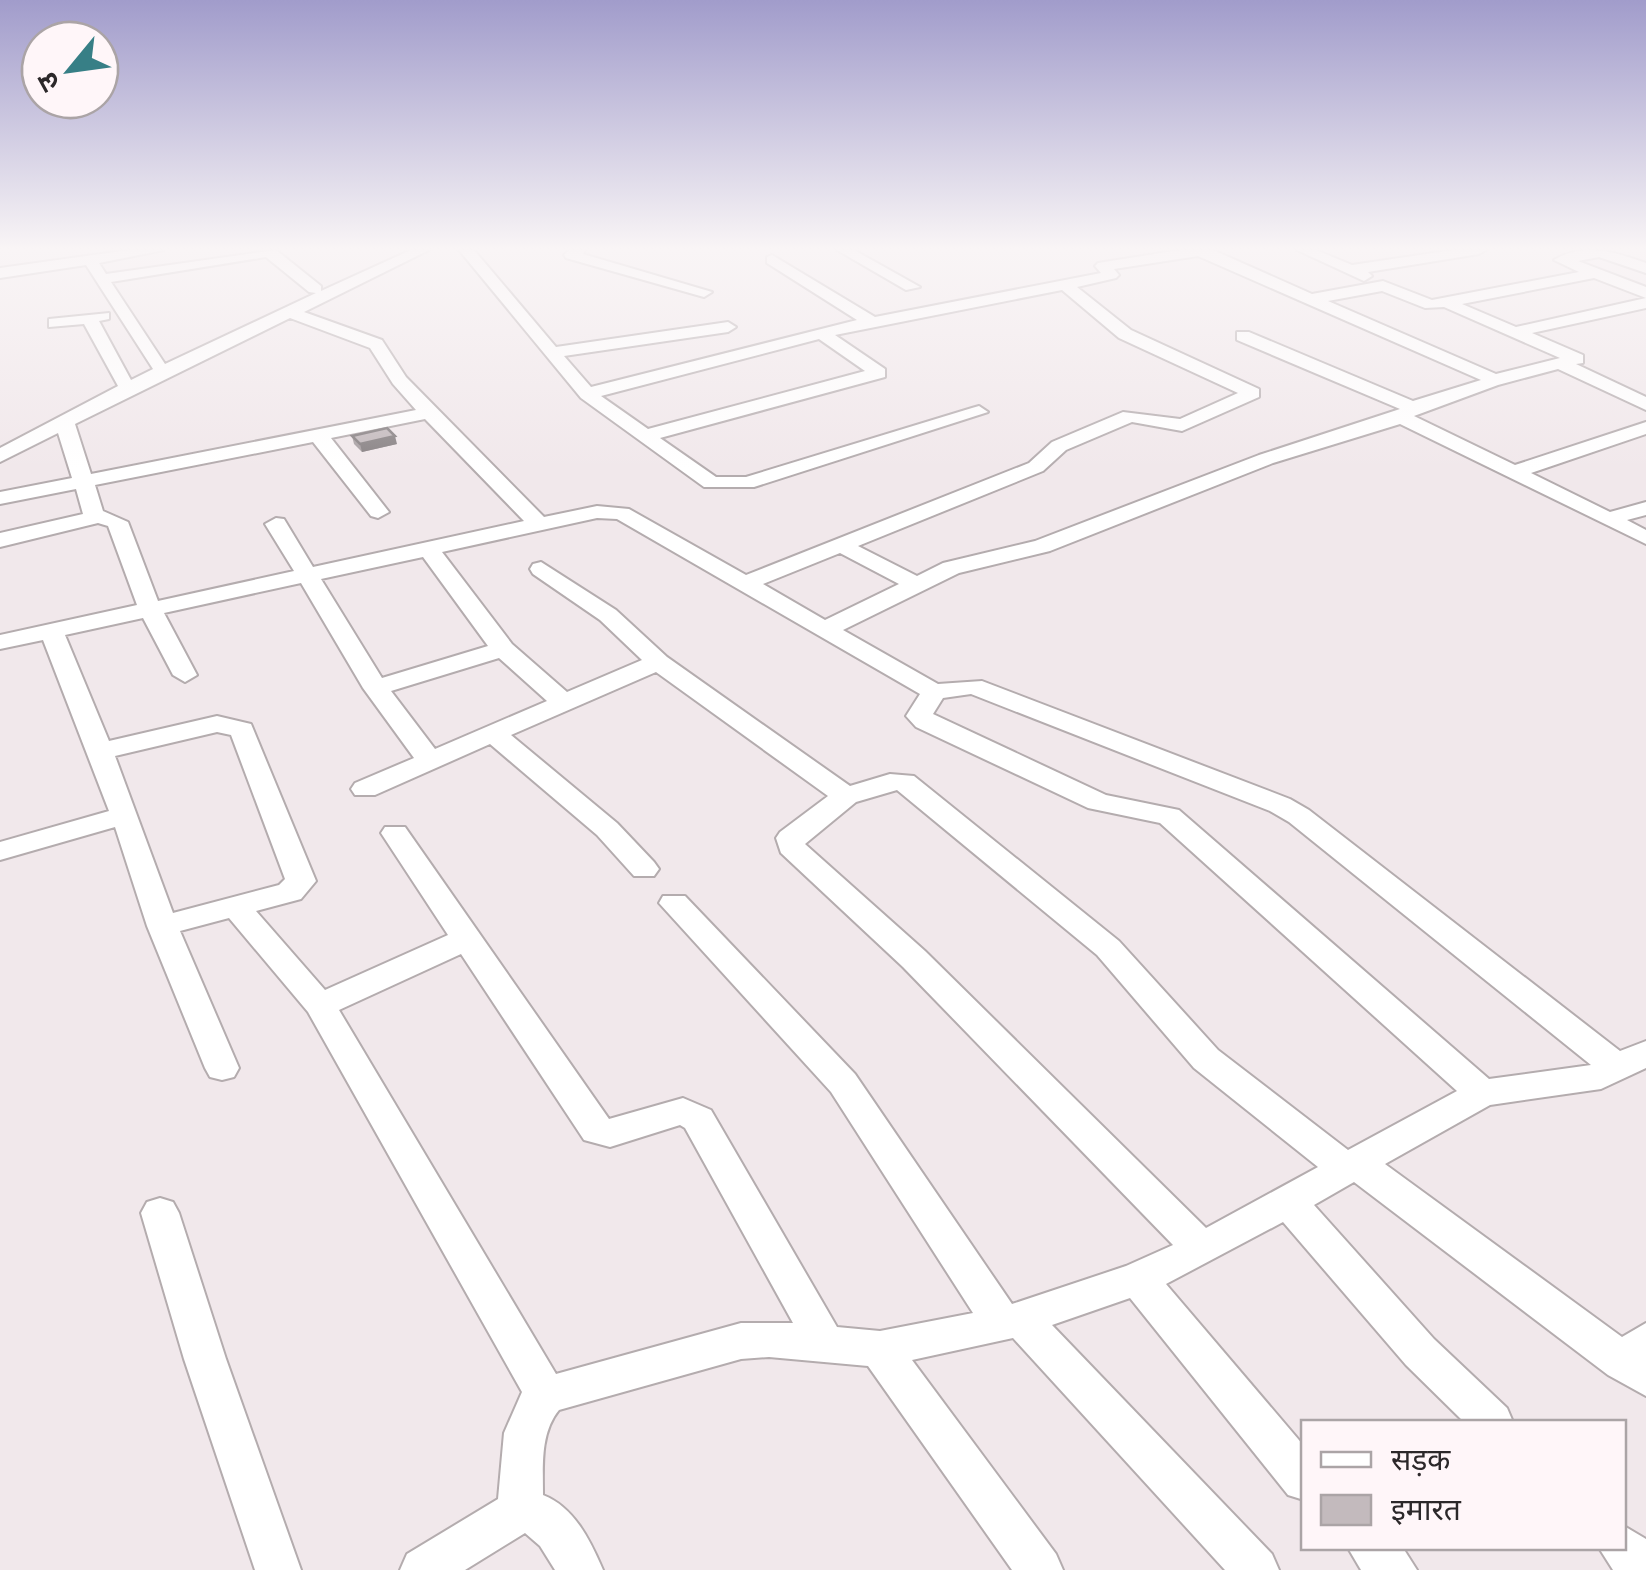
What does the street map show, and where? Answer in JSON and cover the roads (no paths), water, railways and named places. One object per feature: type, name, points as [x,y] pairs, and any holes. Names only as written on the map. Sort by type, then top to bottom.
[{"type":"street","points":[[91,323],[123,382]]},
{"type":"street","points":[[132,323],[157,366]]},
{"type":"street","points":[[0,446],[245,323]]},
{"type":"street","points":[[0,456],[260,323]]},
{"type":"street","points":[[322,323],[376,344],[399,380],[429,414],[541,526]]},
{"type":"street","points":[[526,323],[587,394],[711,483],[732,485],[980,412]]},
{"type":"street","points":[[587,394],[872,323]]},
{"type":"street","points":[[746,584],[844,548],[1036,467],[1059,446],[1130,416],[1182,424],[1253,393],[1125,334],[1112,323]]},
{"type":"street","points":[[1365,323],[1492,380]]},
{"type":"street","points":[[826,628],[951,568],[1042,546],[1266,460],[1492,380],[1576,359],[1495,323]]},
{"type":"street","points":[[1515,332],[1554,323]]},
{"type":"street","points":[[550,353],[728,326]]},
{"type":"street","points":[[644,436],[879,373],[822,334]]},
{"type":"street","points":[[1243,336],[1407,412],[1511,473],[1646,538]]},
{"type":"street","points":[[1561,364],[1646,404]]},
{"type":"street","points":[[1624,394],[1646,394]]},
{"type":"street","points":[[0,498],[429,414]]},
{"type":"street","points":[[64,421],[96,517]]},
{"type":"street","points":[[1511,473],[1646,428]]},
{"type":"street","points":[[318,435],[378,512]]},
{"type":"street","points":[[1608,520],[1646,508]]},
{"type":"street","points":[[1,635],[51,631],[597,512],[622,513],[934,692],[973,686],[1280,805],[1632,1061],[1601,1076],[1482,1093],[1202,1249],[1138,1279],[1011,1321],[880,1349],[770,1339],[741,1341],[546,1395],[526,1423],[520,1511]]},
{"type":"street","points":[[0,540],[96,517],[117,522],[150,610],[185,676]]},
{"type":"street","points":[[276,524],[376,688],[432,764]]},
{"type":"street","points":[[844,548],[916,584]]},
{"type":"street","points":[[430,550],[503,649],[562,700]]},
{"type":"street","points":[[542,570],[608,615],[658,662],[846,796]]},
{"type":"street","points":[[51,631],[125,814],[162,926],[222,1068]]},
{"type":"street","points":[[376,688],[503,649]]},
{"type":"street","points":[[365,789],[432,764],[562,700],[658,662]]},
{"type":"street","points":[[934,692],[920,709],[919,716],[924,721],[1098,802],[1170,816],[1482,1093]]},
{"type":"street","points":[[98,752],[217,724],[242,730],[275,823],[301,881],[290,892],[162,926]]},
{"type":"street","points":[[494,734],[607,829],[644,869]]},
{"type":"street","points":[[1202,1249],[914,959],[791,847],[790,838],[846,796],[890,782],[904,782],[1108,948],[1206,1059],[1351,1166],[1638,1360]]},
{"type":"street","points":[[0,851],[125,814]]},
{"type":"street","points":[[395,833],[597,1130],[610,1134],[683,1111],[698,1119],[826,1345]]},
{"type":"street","points":[[674,904],[843,1084],[1011,1321],[1256,1570]]},
{"type":"street","points":[[237,908],[320,1005],[546,1395]]},
{"type":"street","points":[[320,1005],[466,938]]},
{"type":"street","points":[[1288,1201],[1420,1352],[1490,1420]]},
{"type":"street","points":[[160,1213],[205,1359],[278,1570]]},
{"type":"street","points":[[1138,1279],[1301,1476]]},
{"type":"street","points":[[880,1349],[1040,1570]]},
{"type":"street","points":[[423,1570],[520,1511],[530,1510],[547,1519],[580,1570]]},
{"type":"street","points":[[1373,1550],[1394,1570]]},
{"type":"street","points":[[1624,1550],[1646,1568]]}]
